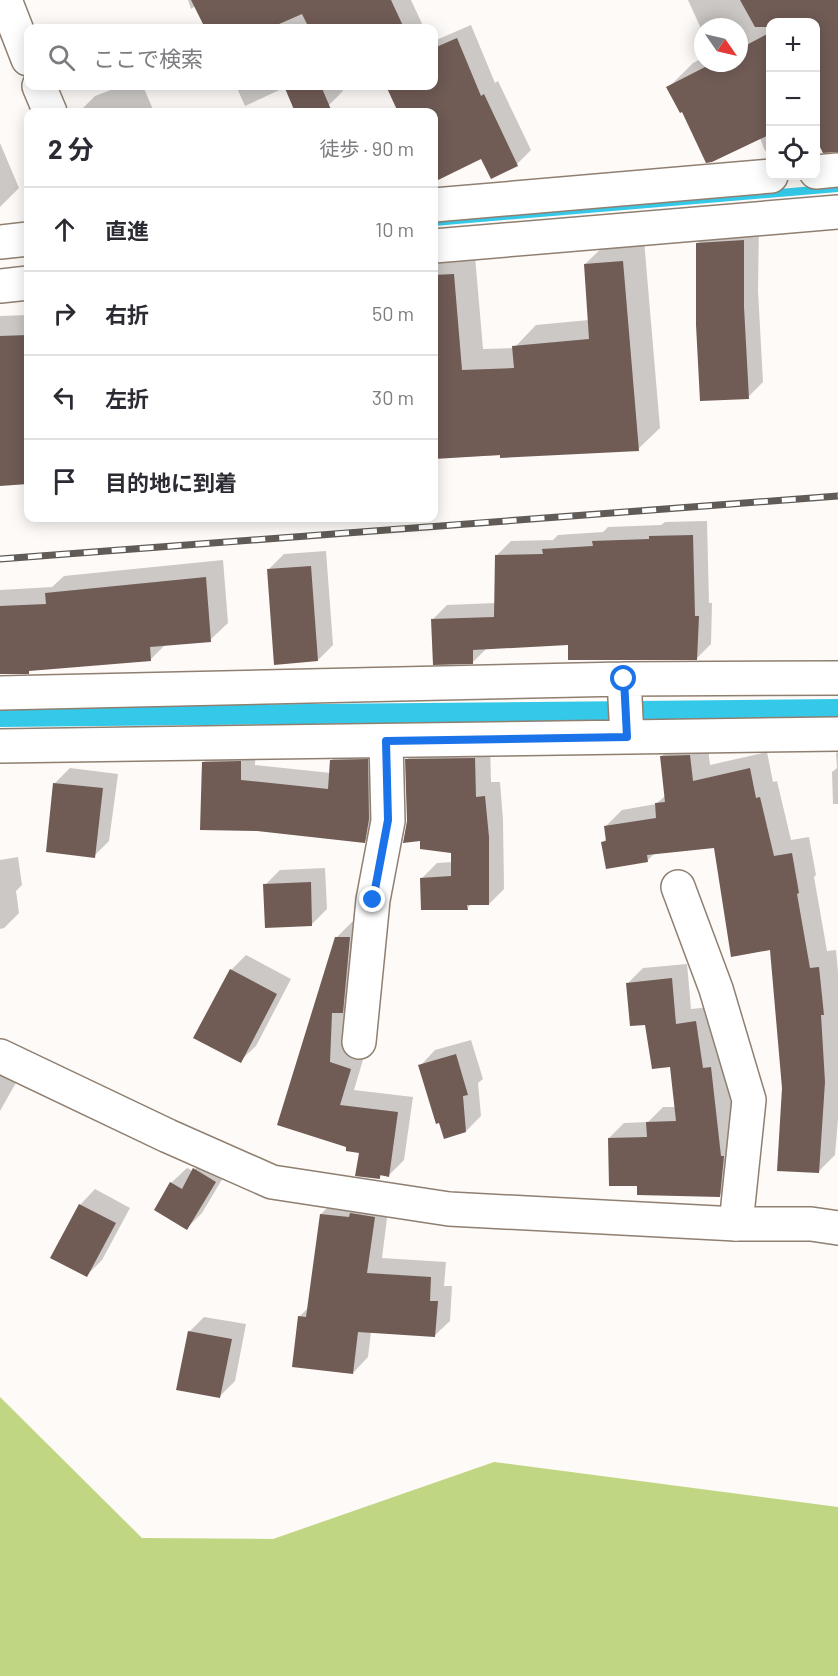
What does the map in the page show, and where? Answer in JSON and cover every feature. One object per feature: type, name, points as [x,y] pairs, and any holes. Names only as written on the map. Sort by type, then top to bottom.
[{"type":"street","points":[[5,0],[24,48]]},
{"type":"street","points":[[41,90],[48,108]]},
{"type":"street","points":[[820,172],[838,170]]},
{"type":"street","points":[[438,205],[766,176]]},
{"type":"street","points":[[438,246],[838,212]]},
{"type":"street","points":[[0,242],[24,239]]},
{"type":"street","points":[[0,286],[24,283]]},
{"type":"street","points":[[0,693],[624,686],[838,678]]},
{"type":"street","points":[[624,686],[627,732]]},
{"type":"street","points":[[0,746],[386,741],[627,732],[838,734]]},
{"type":"street","points":[[359,1042],[373,900],[388,820],[386,741]]},
{"type":"street","points":[[678,887],[716,989],[749,1101],[736,1224]]},
{"type":"street","points":[[0,1056],[168,1136],[272,1182],[449,1209],[736,1224],[811,1224],[838,1228]]},
{"type":"green space","points":[[0,1397],[142,1538],[273,1539],[494,1462],[838,1507],[838,1676],[0,1676]]},
{"type":"water","points":[[838,184],[838,192],[438,226],[438,218]]},
{"type":"water","points":[[838,699],[838,719],[0,727],[0,707]]},
{"type":"building","points":[[191,0],[391,0],[402,24],[307,24],[302,14],[279,24],[203,24]]},
{"type":"building","points":[[740,0],[838,0],[838,152],[823,153],[820,147],[820,18],[766,18],[766,27],[755,27]]},
{"type":"building","points":[[766,35],[766,136],[706,163],[682,112],[680,113],[666,87],[695,72],[748,72],[748,44]]},
{"type":"building","points":[[457,38],[481,96],[484,94],[518,166],[491,179],[481,159],[438,180],[438,108],[396,108],[388,90],[438,90],[438,46]]},
{"type":"building","points":[[286,90],[323,90],[330,108],[293,108]]},
{"type":"building","points":[[744,240],[744,307],[749,399],[700,401],[696,325],[696,243]]},
{"type":"building","points":[[623,261],[639,451],[438,459],[438,275],[454,274],[462,370],[514,368],[512,346],[589,339],[584,264]]},
{"type":"building","points":[[24,335],[24,484],[0,486],[0,336]]},
{"type":"building","points":[[693,535],[695,616],[699,616],[697,660],[568,660],[568,645],[473,650],[473,664],[433,665],[431,619],[494,617],[495,555],[543,554],[542,549],[593,546],[592,541]]},
{"type":"building","points":[[311,566],[318,661],[274,665],[267,569]]},
{"type":"building","points":[[206,577],[211,642],[150,647],[151,661],[29,671],[29,674],[0,674],[0,606],[46,604],[45,593]]},
{"type":"building","points":[[690,755],[693,781],[750,768],[756,798],[760,797],[774,856],[792,853],[810,968],[819,967],[824,1015],[821,1015],[825,1082],[819,1173],[777,1171],[782,1088],[770,950],[731,957],[714,848],[647,855],[648,862],[606,869],[601,842],[606,841],[604,826],[656,818],[655,803],[665,802],[660,756]]},
{"type":"building","points":[[475,758],[476,797],[485,796],[489,837],[489,905],[467,905],[468,910],[421,910],[420,878],[451,876],[451,853],[420,849],[420,841],[403,843],[407,821],[405,759]]},
{"type":"building","points":[[368,759],[369,819],[365,843],[257,831],[200,830],[202,762],[241,761],[241,780],[328,789],[330,760]]},
{"type":"building","points":[[53,783],[103,788],[95,858],[46,852]]},
{"type":"building","points":[[311,882],[312,926],[265,928],[263,884]]},
{"type":"building","points":[[335,937],[350,937],[343,1013],[332,1013],[330,1062],[351,1069],[340,1105],[398,1112],[389,1177],[380,1175],[380,1179],[355,1176],[359,1153],[346,1151],[346,1147],[277,1125]]},
{"type":"building","points":[[230,969],[277,994],[241,1063],[193,1038]]},
{"type":"building","points":[[672,978],[676,1024],[696,1021],[703,1068],[711,1067],[721,1156],[724,1156],[720,1197],[637,1195],[637,1186],[609,1186],[608,1138],[647,1137],[646,1122],[676,1121],[670,1067],[652,1069],[645,1025],[630,1026],[626,983]]},
{"type":"building","points":[[456,1054],[468,1095],[463,1096],[466,1132],[444,1139],[439,1123],[436,1124],[418,1065]]},
{"type":"building","points":[[193,1168],[216,1182],[187,1230],[154,1210],[170,1182],[182,1189]]},
{"type":"building","points":[[79,1204],[116,1223],[87,1277],[50,1258]]},
{"type":"building","points":[[350,1213],[375,1217],[367,1273],[431,1277],[430,1301],[438,1301],[435,1337],[358,1332],[353,1374],[292,1367],[298,1316],[306,1317],[320,1214],[349,1217]]},
{"type":"building","points":[[188,1331],[232,1339],[220,1398],[176,1390]]},
{"type":"railway","points":[[0,559],[838,496]]},
{"type":"route","points":[[373,900],[388,820],[386,741],[627,737],[624,679]]}]
